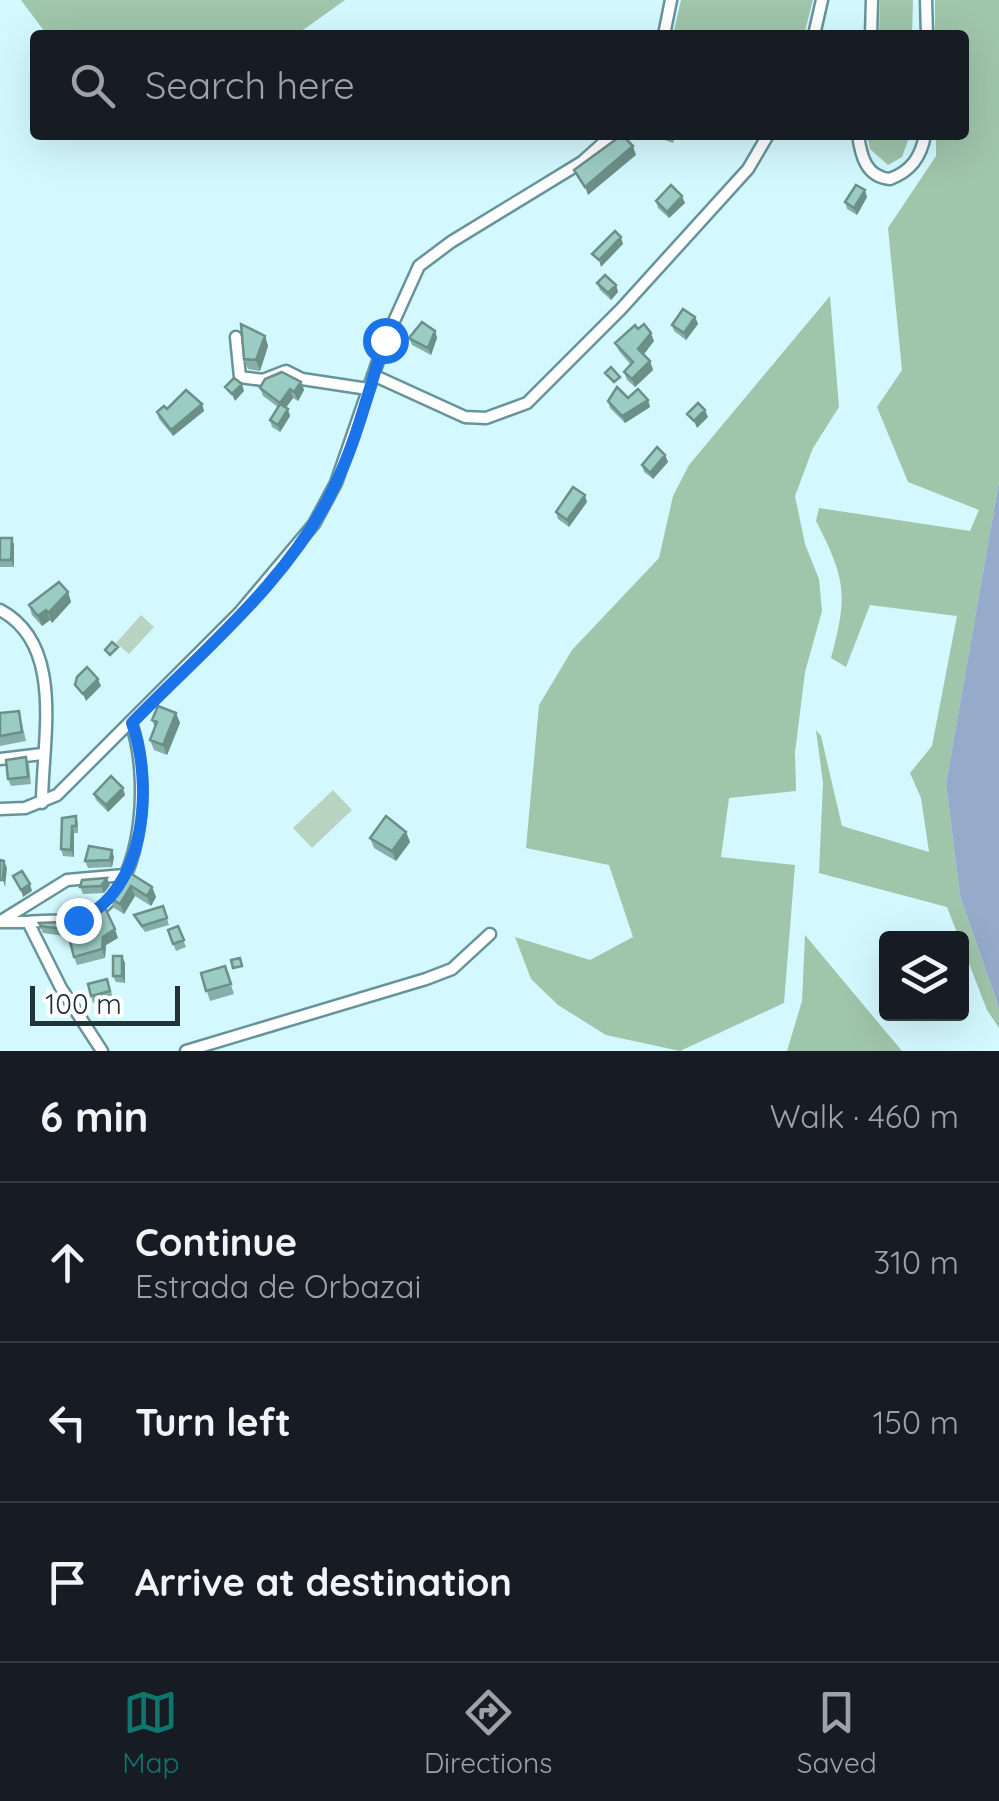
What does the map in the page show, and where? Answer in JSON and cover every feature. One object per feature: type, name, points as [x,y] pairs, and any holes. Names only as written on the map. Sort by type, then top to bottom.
[{"type":"street","points":[[665,30],[671,0]]},
{"type":"street","points":[[815,30],[822,0]]},
{"type":"street","points":[[871,30],[872,0]]},
{"type":"street","points":[[926,0],[927,30]]},
{"type":"street","points":[[0,809],[42,803],[57,795],[240,612],[314,524],[336,483],[401,300],[419,266],[451,242],[582,162],[606,140]]},
{"type":"street","points":[[373,375],[465,416],[486,418],[527,403],[621,309],[748,169],[765,140]]},
{"type":"street","points":[[859,140],[862,159],[873,174],[890,180],[907,172],[923,140]]},
{"type":"street","points":[[236,338],[240,377],[263,380],[286,371],[302,378],[368,389]]},
{"type":"street","points":[[0,610],[20,623],[38,652],[44,672],[42,803]]},
{"type":"street","points":[[0,922],[78,920],[111,901],[124,876],[142,800],[132,723]]},
{"type":"street","points":[[0,758],[42,754]]},
{"type":"street","points":[[0,922],[66,880],[124,876]]},
{"type":"street","points":[[28,922],[79,1019],[102,1051]]},
{"type":"street","points":[[186,1051],[452,970],[490,934]]},
{"type":"green space","points":[[21,0],[345,0],[303,30],[43,30]]},
{"type":"green space","points":[[681,0],[813,0],[805,30],[674,30]]},
{"type":"green space","points":[[880,0],[913,0],[912,30],[879,30]]},
{"type":"green space","points":[[935,0],[999,0],[999,481],[946,784],[960,896],[999,1008],[999,1028],[987,1010],[969,964],[969,931],[956,931],[947,907],[819,873],[823,783],[816,730],[821,736],[842,826],[929,852],[921,798],[910,773],[932,746],[957,616],[870,605],[846,667],[831,658],[840,618],[841,588],[816,521],[819,508],[970,531],[979,510],[908,482],[877,407],[902,370],[888,228],[936,156],[936,140],[969,140],[969,30],[935,30]]},
{"type":"green space","points":[[868,140],[908,140],[902,157],[888,165],[870,149]]},
{"type":"green space","points":[[830,296],[839,407],[813,448],[795,496],[805,544],[819,579],[822,611],[805,672],[795,753],[796,791],[729,798],[721,857],[795,865],[784,1003],[680,1051],[606,1035],[558,1005],[531,979],[515,937],[590,960],[633,937],[609,865],[526,848],[539,705],[572,650],[659,558],[673,496],[689,465]]},
{"type":"green space","points":[[141,615],[154,627],[129,654],[116,643]]},
{"type":"green space","points":[[333,790],[352,810],[312,848],[293,828]]},
{"type":"green space","points":[[805,935],[902,1051],[787,1051],[802,1001]]},
{"type":"water","points":[[999,481],[999,1008],[960,896],[946,784]]},
{"type":"building","points":[[615,140],[627,140],[633,146],[585,187],[574,170]]},
{"type":"building","points":[[671,185],[682,196],[667,212],[656,201]]},
{"type":"building","points":[[856,185],[865,190],[854,208],[845,202]]},
{"type":"building","points":[[615,231],[621,237],[599,260],[592,254]]},
{"type":"building","points":[[605,275],[616,285],[608,293],[597,283]]},
{"type":"building","points":[[683,309],[695,317],[684,333],[672,325]]},
{"type":"building","points":[[422,322],[435,331],[428,348],[409,338]]},
{"type":"building","points":[[241,324],[265,336],[256,360],[244,359]]},
{"type":"building","points":[[644,324],[651,333],[638,349],[650,361],[632,379],[624,372],[633,362],[615,343],[635,325],[638,329]]},
{"type":"building","points":[[611,367],[620,377],[614,382],[605,373]]},
{"type":"building","points":[[282,372],[301,382],[280,403],[260,388],[265,379]]},
{"type":"building","points":[[234,378],[242,384],[232,394],[225,387]]},
{"type":"building","points":[[617,387],[628,398],[638,389],[648,400],[622,416],[608,401]]},
{"type":"building","points":[[186,390],[202,404],[171,430],[157,412],[164,406],[167,409]]},
{"type":"building","points":[[698,403],[705,410],[694,421],[687,414]]},
{"type":"building","points":[[280,404],[288,409],[278,425],[270,420]]},
{"type":"building","points":[[657,447],[665,455],[650,473],[642,465]]},
{"type":"building","points":[[573,487],[585,495],[567,520],[556,512]]},
{"type":"building","points":[[0,538],[12,538],[11,560],[0,560]]},
{"type":"building","points":[[59,582],[68,592],[48,613],[46,610],[38,616],[29,605]]},
{"type":"building","points":[[112,642],[118,647],[110,655],[105,650]]},
{"type":"building","points":[[87,667],[98,679],[83,694],[75,685]]},
{"type":"building","points":[[158,706],[176,713],[163,745],[150,740]]},
{"type":"building","points":[[19,711],[22,732],[0,736],[0,713]]},
{"type":"building","points":[[26,757],[28,777],[8,779],[6,760]]},
{"type":"building","points":[[111,776],[123,788],[106,805],[94,794]]},
{"type":"building","points":[[76,816],[71,850],[61,849],[62,818]]},
{"type":"building","points":[[386,816],[406,832],[392,851],[370,838]]},
{"type":"building","points":[[89,846],[112,850],[110,860],[85,861]]},
{"type":"building","points":[[0,860],[4,861],[3,880],[0,880]]},
{"type":"building","points":[[22,871],[30,884],[21,890],[13,876]]},
{"type":"building","points":[[130,873],[152,887],[147,896],[131,886],[120,904],[110,898]]},
{"type":"building","points":[[107,878],[101,886],[80,887],[82,880]]},
{"type":"building","points":[[104,906],[115,929],[103,937],[102,949],[74,957],[66,926]]},
{"type":"building","points":[[163,906],[167,918],[142,926],[134,915]]},
{"type":"building","points":[[63,922],[62,929],[39,923]]},
{"type":"building","points":[[178,926],[184,940],[173,944],[168,930]]},
{"type":"building","points":[[113,956],[122,956],[122,976],[113,976]]},
{"type":"building","points":[[240,958],[242,966],[233,968],[231,960]]},
{"type":"building","points":[[225,966],[231,984],[206,991],[201,973]]},
{"type":"building","points":[[107,979],[110,991],[91,996],[88,984]]},
{"type":"route","points":[[78,920],[111,901],[134,847],[142,800],[132,723],[240,612],[314,524],[336,483],[385,340]]}]
